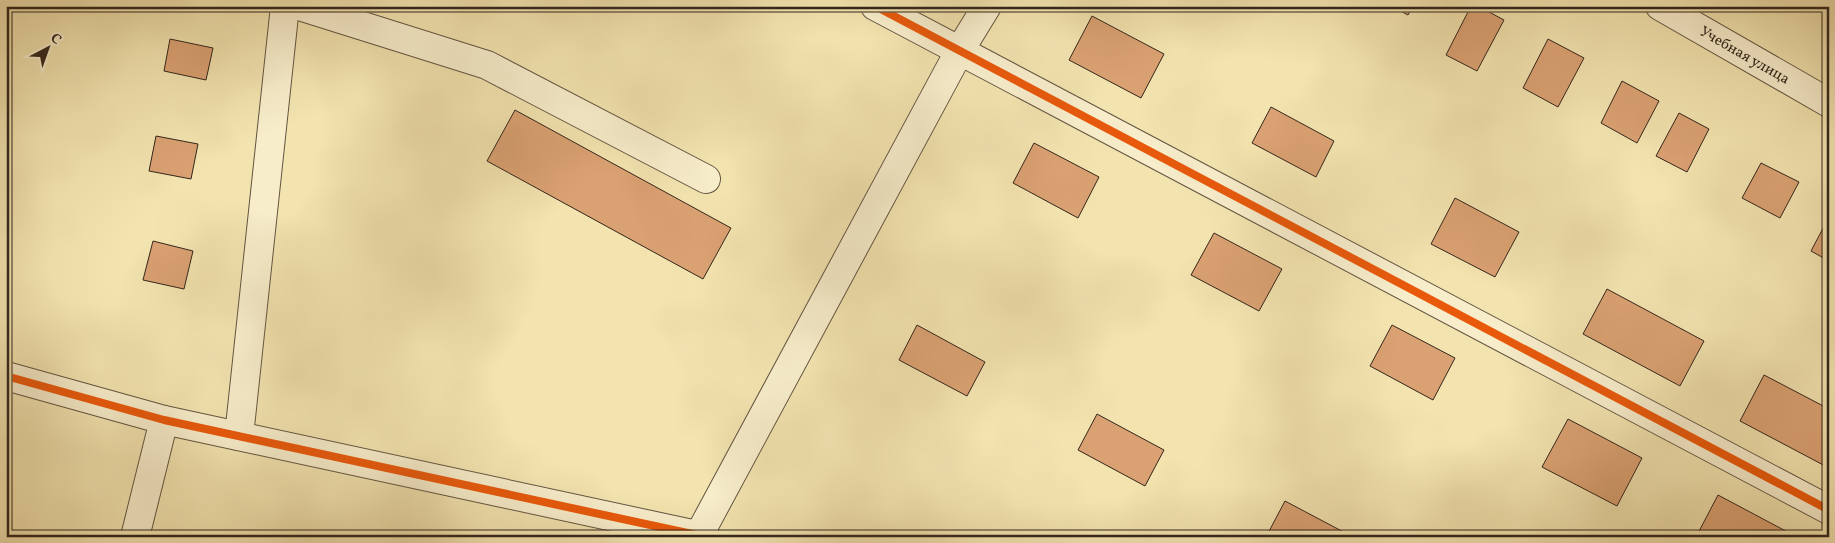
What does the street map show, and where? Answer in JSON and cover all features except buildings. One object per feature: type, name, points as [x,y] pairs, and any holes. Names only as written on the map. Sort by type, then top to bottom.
[{"type":"street","points":[[239,436],[285,6]]},
{"type":"street","points":[[299,6],[487,65],[706,180]]},
{"type":"street","points":[[875,6],[1829,510]]},
{"type":"street","points":[[6,376],[164,420],[702,536],[960,50],[987,6]]},
{"type":"street","name":"Учебная улица","points":[[1660,6],[1829,103]]},
{"type":"street","points":[[135,537],[164,420]]},
{"type":"cycle path","points":[[875,6],[1829,510]]},
{"type":"cycle path","points":[[6,376],[164,420],[706,537]]}]
